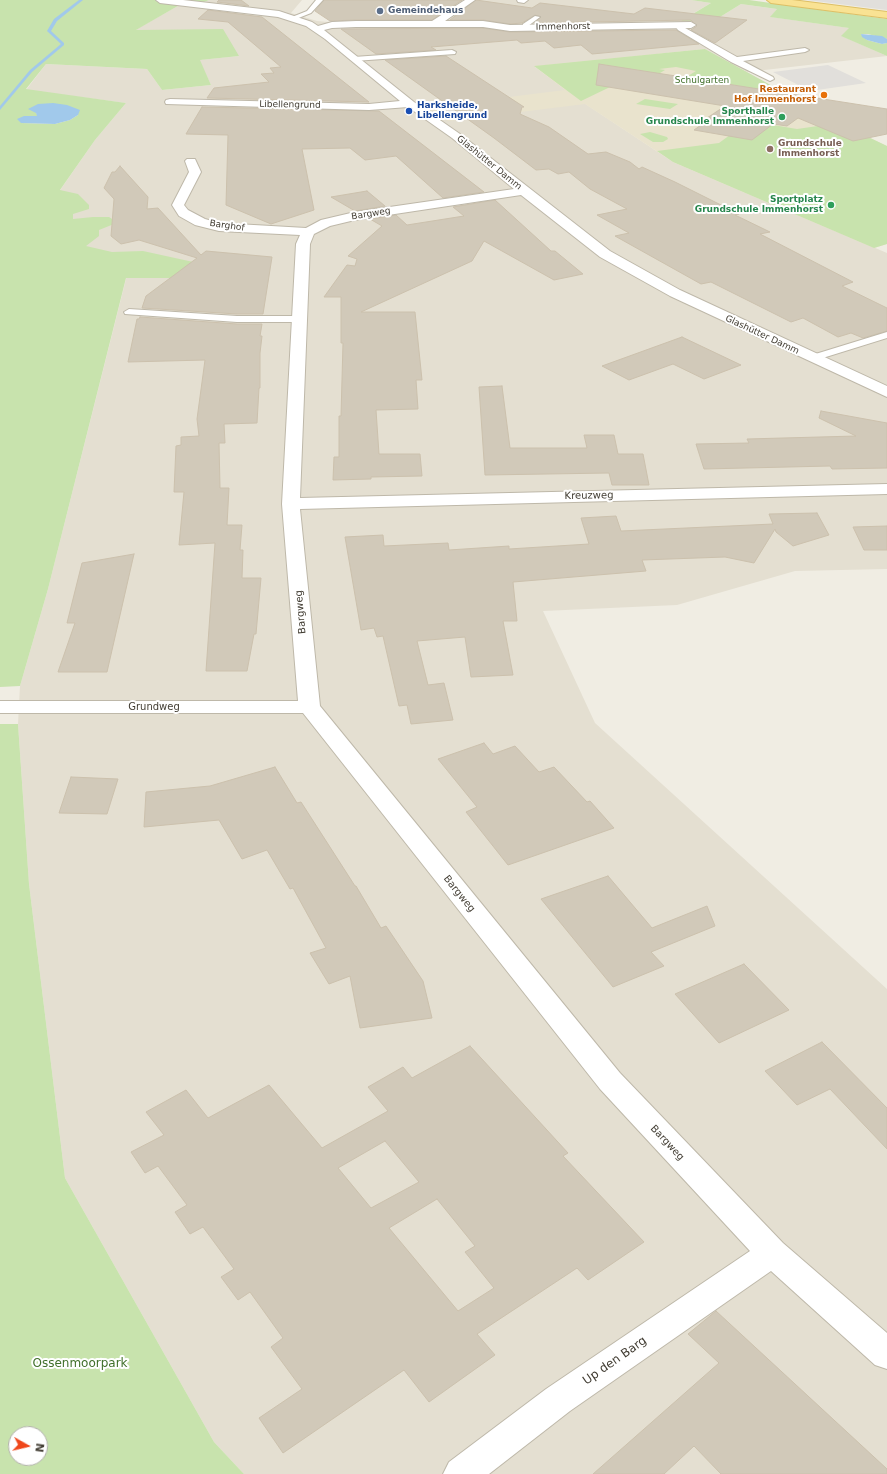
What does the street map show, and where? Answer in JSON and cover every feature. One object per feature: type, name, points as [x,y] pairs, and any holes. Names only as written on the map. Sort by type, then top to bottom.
[{"type":"main road","points":[[771,0],[887,15]]},
{"type":"street","name":"Glashütter Damm","points":[[160,0],[237,8],[294,18],[309,24],[410,104],[456,136],[523,191],[605,254],[674,294],[887,392]]},
{"type":"street","points":[[434,24],[471,0]]},
{"type":"street","name":"Immenhorst","points":[[317,29],[343,24],[483,24],[510,28],[691,25]]},
{"type":"street","name":"Libellengrund","points":[[170,102],[369,107],[410,104]]},
{"type":"street","name":"Barghof","points":[[191,161],[195,172],[178,205],[183,213],[200,222],[219,227],[308,232]]},
{"type":"street","name":"Bargweg","points":[[523,191],[355,216],[326,223],[308,232],[303,244],[291,504],[309,707],[610,1081],[772,1253],[887,1354]]},
{"type":"street","name":"Kreuzweg","points":[[291,504],[887,489]]},
{"type":"street","name":"Grundweg","points":[[0,707],[309,707]]},
{"type":"street","name":"Up den Barg","points":[[461,1474],[558,1400],[772,1253]]},
{"type":"lane","points":[[294,18],[309,12],[320,0]]},
{"type":"lane","points":[[525,28],[525,25],[537,17]]},
{"type":"lane","points":[[678,26],[680,29],[770,79]]},
{"type":"lane","points":[[734,60],[805,50]]},
{"type":"lane","points":[[354,59],[452,52]]},
{"type":"lane","points":[[129,312],[237,319],[299,319]]},
{"type":"lane","points":[[813,358],[887,335]]},
{"type":"shaded area","points":[[209,0],[302,0],[291,13],[317,21],[339,23],[393,22],[412,0],[691,0],[711,3],[682,20],[720,17],[741,4],[777,9],[771,17],[850,28],[842,36],[887,56],[747,72],[705,49],[535,67],[581,101],[673,162],[887,253],[887,569],[795,571],[677,605],[543,611],[595,723],[887,989],[887,1474],[244,1474],[214,1442],[65,1178],[29,884],[18,724],[20,686],[48,589],[128,271],[53,238],[40,219],[95,140],[126,103],[26,90],[46,64],[147,69],[162,90],[211,85],[199,60],[239,56],[135,30],[183,3],[199,4]]},
{"type":"shaded area","points":[[807,0],[887,0],[887,10]]},
{"type":"shaded area","name":"Grundschule Immenhorst","points":[[705,49],[839,123],[887,146],[887,244],[874,248],[673,162],[585,104],[448,121],[429,107],[565,90],[534,66]]},
{"type":"shaded area","points":[[828,65],[866,83],[810,91],[773,72]]},
{"type":"shaded area","points":[[477,101],[491,111],[447,117],[433,106]]},
{"type":"green space","points":[[0,0],[209,0],[199,4],[183,3],[136,30],[223,29],[239,56],[200,60],[211,85],[162,90],[147,69],[46,64],[26,89],[126,103],[95,140],[60,190],[78,194],[89,205],[89,209],[73,214],[73,219],[109,217],[115,221],[114,224],[99,230],[99,236],[86,246],[112,252],[143,251],[207,265],[195,278],[126,278],[48,589],[20,686],[0,687]],"holes":[[[36,113],[78,115],[70,120],[55,124],[21,123],[38,116]]]},
{"type":"green space","points":[[691,0],[749,0],[887,19],[887,39],[868,34],[861,34],[867,40],[882,44],[887,43],[887,56],[841,36],[849,28],[770,17],[777,9],[741,4],[720,17],[697,21],[681,21],[711,3]]},
{"type":"green space","name":"Schulgarten","points":[[705,49],[816,110],[751,88],[721,83],[703,94],[675,84],[696,71],[676,67],[659,69],[665,70],[655,76],[625,78],[581,101],[534,66]]},
{"type":"green space","points":[[645,99],[678,104],[670,109],[636,104]]},
{"type":"green space","name":"Sportplatz Grundschule Immenhorst","points":[[749,121],[797,129],[839,123],[887,146],[887,244],[874,248],[673,162],[657,151],[719,143]]},
{"type":"green space","points":[[650,132],[667,137],[668,139],[663,142],[653,142],[640,134]]},
{"type":"green space","name":"Ossenmoorpark","points":[[0,724],[18,724],[29,884],[65,1178],[214,1442],[244,1474],[0,1474]]},
{"type":"water","points":[[861,34],[882,36],[887,39],[887,43],[882,44],[867,40],[862,37]]},
{"type":"water","points":[[53,103],[67,105],[80,110],[78,115],[70,120],[55,124],[21,123],[17,119],[24,116],[37,116],[36,113],[28,109],[38,104]]},
{"type":"building","points":[[219,0],[241,0],[249,6],[217,2]]},
{"type":"building","points":[[324,0],[462,0],[432,20],[330,21],[315,11]]},
{"type":"building","points":[[476,0],[532,8],[540,3],[634,14],[645,8],[747,20],[715,43],[691,30],[697,26],[691,20],[534,23],[541,17],[535,15],[522,23],[510,24],[483,20],[450,20]]},
{"type":"building","points":[[208,10],[262,17],[369,102],[207,98],[214,88],[269,82],[261,74],[274,73],[270,68],[281,67],[228,22],[198,19]]},
{"type":"building","points":[[483,28],[510,32],[676,30],[699,44],[592,54],[581,45],[554,48],[545,41],[521,43],[517,40],[431,47],[436,50],[376,54],[341,29]]},
{"type":"building","points":[[446,56],[524,107],[522,107],[520,114],[549,127],[588,154],[606,152],[630,162],[639,169],[642,167],[675,182],[739,214],[735,215],[770,232],[760,234],[853,282],[842,286],[887,308],[887,331],[863,338],[851,333],[838,337],[803,318],[791,322],[711,282],[701,284],[615,236],[629,233],[597,215],[627,209],[590,189],[569,172],[558,174],[549,169],[536,170],[385,60]]},
{"type":"building","points":[[599,64],[887,109],[887,134],[853,141],[798,118],[787,126],[773,124],[752,140],[694,130],[711,118],[707,118],[725,106],[596,85]]},
{"type":"building","points":[[202,107],[379,111],[484,192],[443,198],[396,156],[365,160],[350,148],[302,149],[314,210],[271,224],[226,205],[228,135],[186,134]]},
{"type":"building","points":[[120,166],[148,197],[147,209],[158,208],[201,255],[206,251],[272,257],[263,314],[237,314],[142,308],[146,296],[197,258],[139,240],[121,244],[111,236],[114,199],[104,188],[112,172],[115,172]]},
{"type":"building","points":[[367,191],[385,206],[355,211],[331,197]]},
{"type":"building","points":[[495,200],[551,251],[555,251],[583,274],[554,280],[484,241],[472,261],[361,312],[415,312],[422,380],[416,380],[418,409],[376,410],[379,454],[420,454],[422,476],[371,477],[371,479],[333,480],[334,457],[339,457],[339,416],[341,416],[343,343],[341,343],[341,297],[324,297],[347,265],[355,266],[357,259],[348,256],[382,226],[370,219],[396,215],[407,225],[464,216],[453,207]]},
{"type":"building","points":[[140,317],[237,324],[262,324],[260,336],[262,336],[257,423],[224,424],[225,443],[219,443],[220,488],[229,488],[227,525],[242,525],[240,550],[243,550],[242,578],[261,578],[256,634],[254,634],[247,671],[206,671],[215,543],[179,545],[184,492],[174,492],[176,446],[181,445],[181,437],[199,436],[197,419],[205,360],[128,362],[137,319]]},
{"type":"building","points":[[682,337],[741,365],[704,379],[673,364],[629,380],[602,366]]},
{"type":"building","points":[[502,386],[510,448],[587,448],[584,435],[614,435],[618,454],[643,454],[649,485],[612,485],[609,473],[485,475],[479,387]]},
{"type":"building","points":[[821,411],[887,423],[887,468],[832,469],[830,466],[704,469],[696,444],[749,443],[747,439],[856,436],[819,418]]},
{"type":"building","points":[[817,513],[829,535],[793,546],[776,532],[775,529],[754,563],[725,557],[642,560],[646,571],[513,582],[517,621],[503,621],[513,675],[471,677],[465,637],[417,641],[428,685],[444,683],[453,720],[411,724],[407,705],[399,706],[383,636],[377,637],[374,628],[361,630],[345,537],[383,535],[384,546],[448,543],[449,550],[509,546],[509,549],[589,544],[581,518],[616,516],[621,531],[773,524],[769,514]]},
{"type":"building","points":[[887,526],[887,550],[864,550],[853,527]]},
{"type":"building","points":[[134,554],[107,672],[58,672],[75,623],[67,623],[82,563]]},
{"type":"building","points":[[484,743],[493,754],[515,746],[539,772],[554,767],[587,802],[590,801],[614,828],[508,865],[466,812],[477,807],[438,759]]},
{"type":"building","points":[[275,767],[297,803],[301,802],[356,886],[381,928],[386,926],[423,981],[432,1018],[360,1028],[350,976],[329,984],[310,953],[326,948],[293,888],[290,889],[267,850],[242,859],[219,820],[144,827],[146,792],[210,786]]},
{"type":"building","points":[[71,777],[118,779],[107,814],[59,813]]},
{"type":"building","points":[[608,876],[652,928],[707,906],[715,926],[651,952],[664,966],[613,987],[541,899]]},
{"type":"building","points":[[744,964],[789,1010],[719,1043],[675,994]]},
{"type":"building","points":[[822,1042],[887,1108],[887,1149],[830,1089],[797,1105],[765,1071]]},
{"type":"building","points":[[470,1046],[568,1153],[563,1156],[644,1242],[588,1280],[577,1268],[477,1334],[495,1355],[429,1402],[404,1370],[283,1453],[259,1418],[302,1389],[271,1347],[283,1338],[250,1292],[238,1300],[221,1277],[234,1269],[203,1227],[190,1234],[175,1212],[187,1205],[158,1166],[145,1173],[131,1152],[164,1135],[146,1112],[186,1090],[208,1118],[269,1085],[322,1148],[388,1111],[368,1087],[403,1067],[412,1078]],"holes":[[[385,1141],[419,1182],[371,1208],[338,1168]],[[437,1199],[475,1246],[465,1252],[494,1288],[458,1311],[389,1228]]]},
{"type":"building","points":[[716,1311],[887,1469],[887,1474],[721,1474],[694,1446],[664,1474],[593,1474],[719,1363],[688,1334]]},
{"type":"waterway","points":[[0,109],[31,71],[63,44],[49,31],[55,20],[81,0]]},
{"type":"place","name":"Gemeindehaus","points":[[380,11]]},
{"type":"place","name":"Restaurant Hof Immenhorst","points":[[824,95]]},
{"type":"place","name":"Harksheide, Libellengrund","points":[[409,111]]},
{"type":"place","name":"Sporthalle Grundschule Immenhorst","points":[[782,117]]},
{"type":"place","name":"Grundschule Immenhorst","points":[[770,149]]},
{"type":"place","name":"Sportplatz Grundschule Immenhorst","points":[[831,205]]}]
